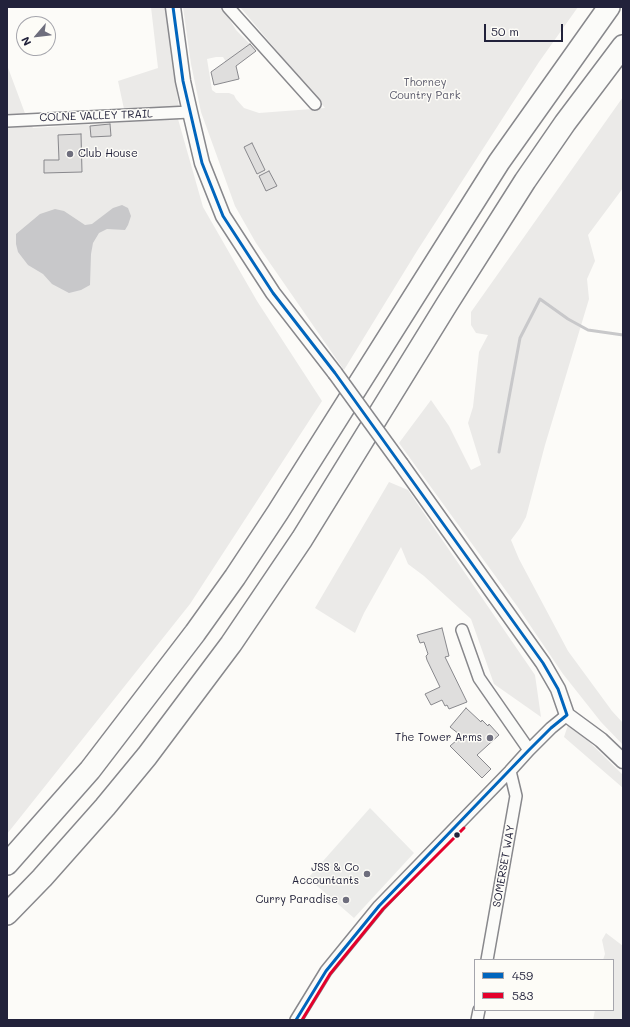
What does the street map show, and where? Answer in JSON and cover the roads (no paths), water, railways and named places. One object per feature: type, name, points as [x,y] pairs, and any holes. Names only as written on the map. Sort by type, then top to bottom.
[{"type":"highway","points":[[7,864],[90,770],[195,633],[278,512],[499,162],[609,7]]},
{"type":"highway","points":[[7,914],[42,878],[105,807],[151,750],[231,644],[302,539],[525,181],[565,123],[623,46]]},
{"type":"street","points":[[173,7],[187,112],[202,163],[223,216],[273,293],[335,373],[543,663],[558,689],[567,715],[601,740],[623,761]]},
{"type":"street","points":[[228,7],[314,104]]},
{"type":"street","name":"COLNE VALLEY TRAIL","points":[[7,121],[187,112]]},
{"type":"street","points":[[462,630],[479,678],[528,750]]},
{"type":"street","points":[[296,1020],[326,971],[380,906],[510,771],[528,750],[567,715]]},
{"type":"street","name":"SOMERSET WAY","points":[[487,959],[516,796],[510,771]]},
{"type":"waterway","points":[[499,452],[520,338],[540,299],[568,319],[588,330],[623,335]]},
{"type":"place","name":"Club House","points":[[70,154]]},
{"type":"place","name":"The Tower Arms","points":[[490,738]]},
{"type":"place","name":"JSS & Co Accountants","points":[[367,874]]},
{"type":"place","name":"Curry Paradise","points":[[346,900]]},
{"type":"park label","name":"Thorney Country Park","points":[[425,89]]}]
